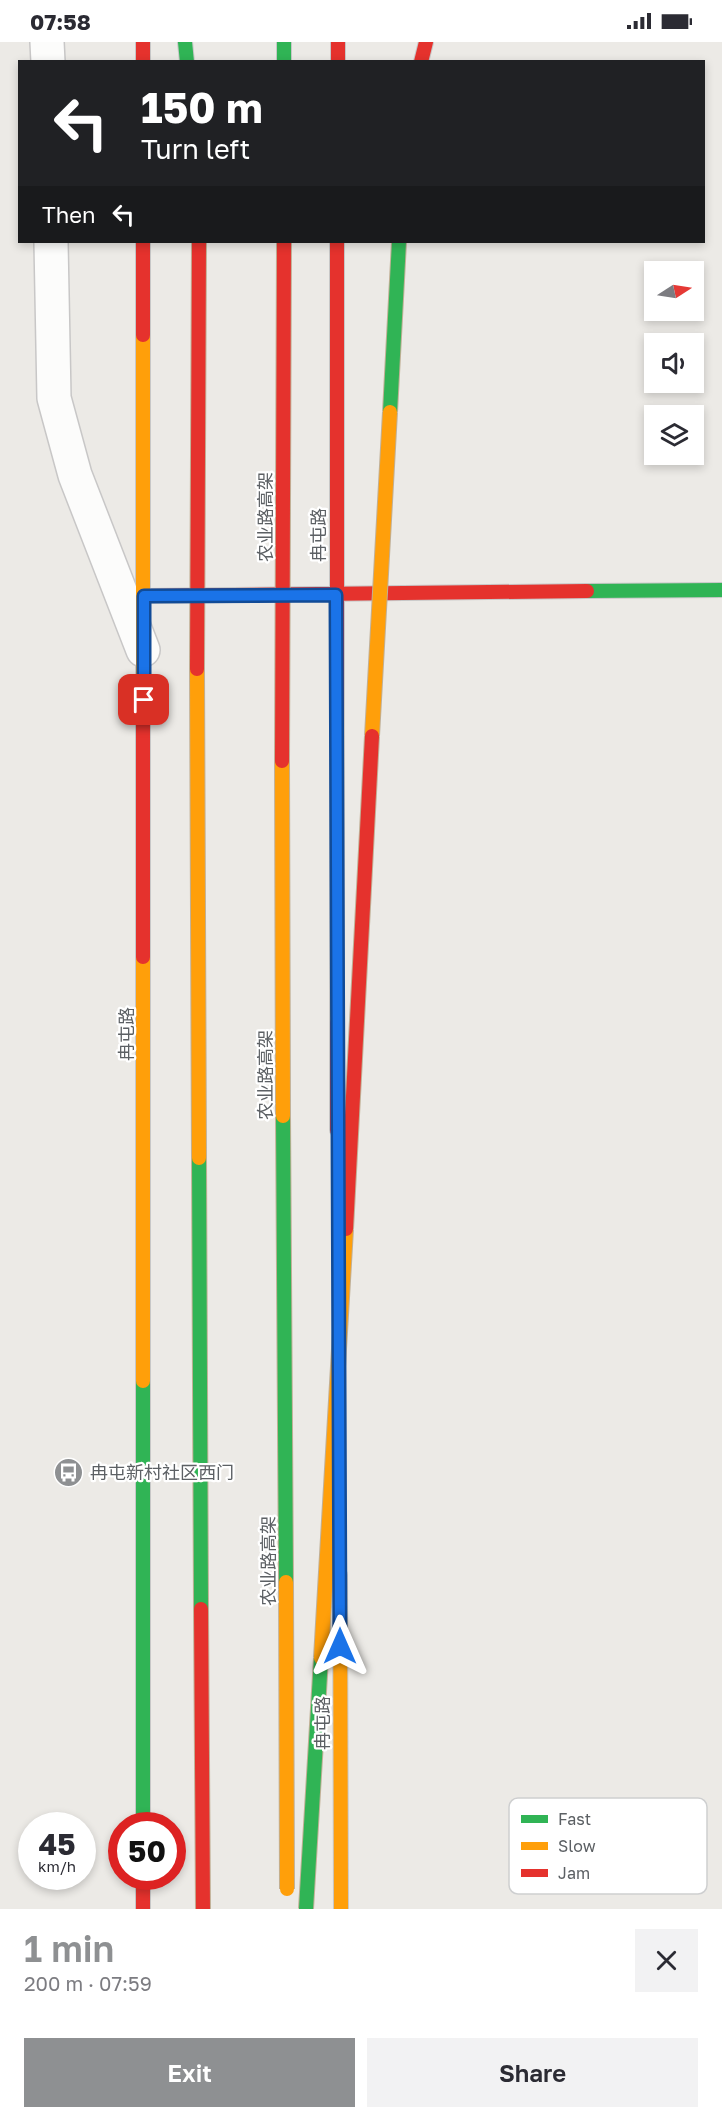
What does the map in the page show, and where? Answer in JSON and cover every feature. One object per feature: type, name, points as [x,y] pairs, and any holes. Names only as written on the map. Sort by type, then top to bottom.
[{"type":"main road","points":[[143,42],[143,60]]},
{"type":"main road","points":[[185,42],[187,60]]},
{"type":"main road","points":[[200,42],[200,60]]},
{"type":"main road","points":[[284,42],[284,60]]},
{"type":"main road","points":[[338,42],[338,60]]},
{"type":"main road","points":[[412,60],[413,42]]},
{"type":"main road","points":[[422,60],[426,42]]},
{"type":"main road","name":"冉屯路","points":[[143,243],[143,1812]]},
{"type":"main road","points":[[199,243],[197,807],[203,1909]]},
{"type":"main road","name":"农业路高架","points":[[284,243],[282,807],[287,1909]]},
{"type":"main road","points":[[306,1909],[343,1300],[399,243]]},
{"type":"main road","name":"冉屯路","points":[[340,248],[336,595],[341,1909]]},
{"type":"main road","points":[[144,596],[722,590]]},
{"type":"main road","points":[[143,1890],[143,1909]]},
{"type":"street","points":[[47,42],[48,60]]},
{"type":"street","points":[[423,60],[433,42]]},
{"type":"street","points":[[51,243],[54,398],[75,475],[144,652]]},
{"type":"traffic: fast","points":[[185,42],[187,60]]},
{"type":"traffic: fast","points":[[284,42],[284,60]]},
{"type":"traffic: fast","points":[[390,412],[399,243]]},
{"type":"traffic: fast","points":[[587,591],[722,590]]},
{"type":"traffic: fast","points":[[283,1116],[286,1582]]},
{"type":"traffic: fast","points":[[199,1158],[201,1609]]},
{"type":"traffic: fast","points":[[143,1381],[143,1812]]},
{"type":"traffic: fast","points":[[306,1909],[321,1658]]},
{"type":"traffic: slow","points":[[143,335],[143,682]]},
{"type":"traffic: slow","points":[[372,736],[390,412]]},
{"type":"traffic: slow","points":[[197,669],[199,1158]]},
{"type":"traffic: slow","points":[[337,733],[337,1023]]},
{"type":"traffic: slow","points":[[282,761],[283,1116]]},
{"type":"traffic: slow","points":[[143,957],[143,1381]]},
{"type":"traffic: slow","points":[[321,1658],[346,1229]]},
{"type":"traffic: slow","points":[[340,1575],[341,1909]]},
{"type":"traffic: slow","points":[[286,1582],[287,1889]]},
{"type":"traffic: jam","points":[[143,42],[143,60]]},
{"type":"traffic: jam","points":[[338,42],[338,60]]},
{"type":"traffic: jam","points":[[422,60],[426,42]]},
{"type":"traffic: jam","points":[[143,243],[143,335]]},
{"type":"traffic: jam","points":[[197,669],[199,243]]},
{"type":"traffic: jam","points":[[282,761],[284,243]]},
{"type":"traffic: jam","points":[[337,243],[337,733]]},
{"type":"traffic: jam","points":[[144,596],[587,591]]},
{"type":"traffic: jam","points":[[143,682],[143,957]]},
{"type":"traffic: jam","points":[[346,1229],[372,736]]},
{"type":"traffic: jam","points":[[337,1023],[337,1130]]},
{"type":"traffic: jam","points":[[201,1609],[203,1909]]},
{"type":"traffic: jam","points":[[143,1890],[143,1909]]},
{"type":"place","name":"冉屯新村社区西门","points":[[69,1472]]},
{"type":"route","points":[[144,700],[144,596],[336,595],[340,1646]]}]
